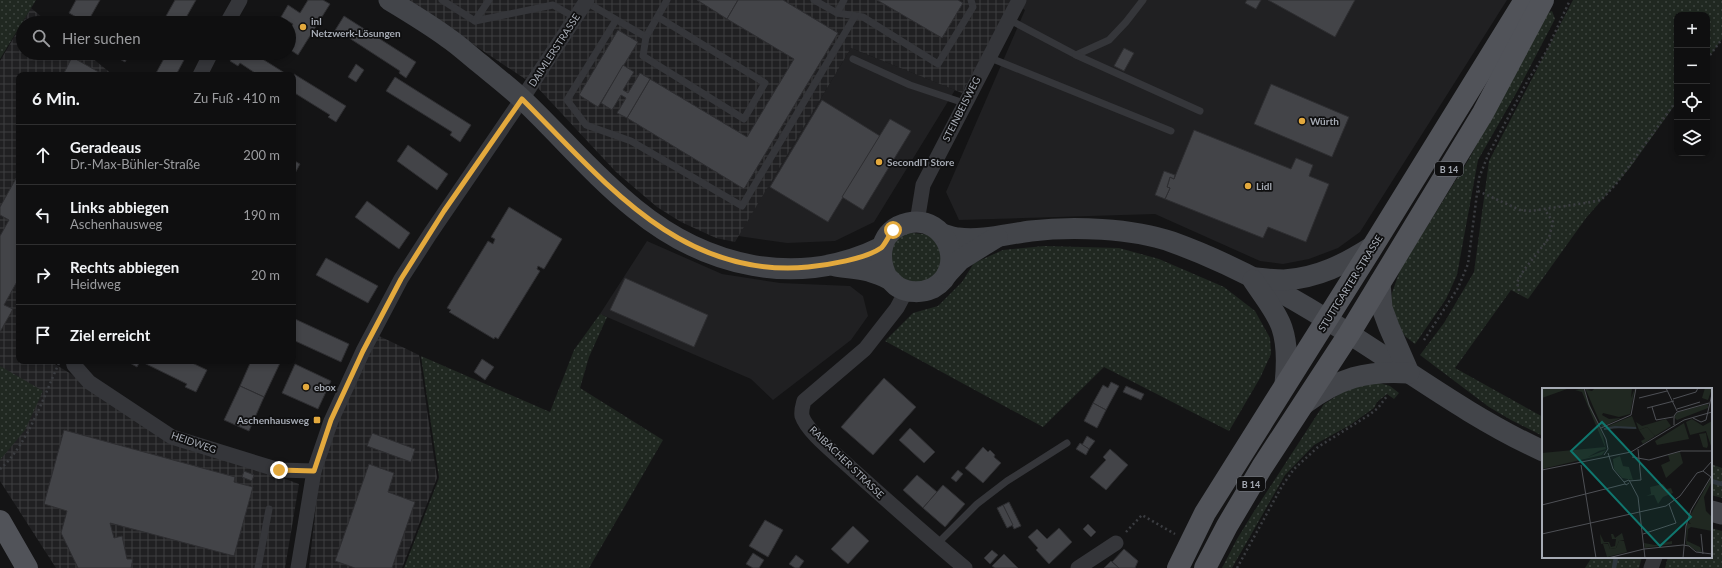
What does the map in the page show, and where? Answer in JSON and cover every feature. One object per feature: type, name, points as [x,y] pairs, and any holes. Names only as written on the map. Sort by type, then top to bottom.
[{"type":"main road","name":"STUTTGARTER STRASSE","points":[[1178,568],[1205,513],[1373,246],[1525,0]]},
{"type":"main road","name":"B 14","points":[[1205,568],[1227,526],[1258,473],[1304,404],[1354,337],[1380,282],[1483,114],[1543,0]]},
{"type":"main road","points":[[0,521],[27,568]]},
{"type":"street","points":[[231,16],[240,0]]},
{"type":"street","points":[[389,0],[448,38],[522,99],[634,209],[669,234],[720,258],[751,266],[786,269],[829,265],[868,254],[882,247],[893,230],[904,224],[917,222],[931,225],[942,234],[949,246],[951,253],[950,267],[947,274]]},
{"type":"street","name":"DAIMLERSTRASSE","points":[[522,99],[586,1]]},
{"type":"street","name":"STEINBEISWEG","points":[[917,222],[922,185],[1008,19],[1014,2]]},
{"type":"street","points":[[202,72],[208,60]]},
{"type":"street","points":[[298,568],[314,471],[331,420],[363,351],[401,279],[444,211],[522,99]]},
{"type":"street","points":[[942,234],[958,238],[997,237],[1032,231],[1066,229],[1101,230],[1136,234],[1170,242],[1252,278],[1354,337],[1491,424],[1542,450]]},
{"type":"street","points":[[829,265],[868,271],[888,279],[899,288],[906,291],[916,292],[934,287],[941,282],[960,260],[997,237]]},
{"type":"street","points":[[1252,278],[1284,280],[1316,275],[1346,264],[1373,246]]},
{"type":"street","points":[[882,247],[882,264],[888,279]]},
{"type":"street","points":[[1252,278],[1282,327],[1287,354],[1285,384]]},
{"type":"street","points":[[1380,282],[1382,308],[1403,369]]},
{"type":"street","name":"RAIBACHER STRASSE","points":[[906,291],[897,308],[866,349],[804,401],[802,416],[820,440],[965,568]]},
{"type":"street","name":"HEIDWEG","points":[[74,364],[89,382],[172,437],[279,470],[314,471]]},
{"type":"street","points":[[1304,404],[1322,391],[1342,380],[1356,376],[1403,369]]},
{"type":"street","points":[[1712,511],[1722,514]]},
{"type":"street","points":[[1078,568],[1116,543]]},
{"type":"street","points":[[1651,568],[1655,558]]},
{"type":"lane","points":[[442,0],[475,21],[553,2],[576,18]]},
{"type":"lane","points":[[475,21],[489,0]]},
{"type":"lane","points":[[658,17],[765,83],[744,119],[643,56],[646,38],[658,17],[668,0]]},
{"type":"lane","points":[[814,0],[837,13],[863,17],[938,64],[973,7],[971,0]]},
{"type":"lane","points":[[837,13],[844,0]]},
{"type":"lane","points":[[1076,55],[1109,40],[1126,22],[1143,0]]},
{"type":"lane","points":[[586,1],[646,38]]},
{"type":"lane","points":[[616,20],[567,100],[586,125],[631,141],[742,206],[856,16]]},
{"type":"lane","points":[[1008,19],[1076,55],[1200,111]]},
{"type":"lane","points":[[988,57],[1171,130]]},
{"type":"lane","points":[[853,59],[922,90],[964,103]]},
{"type":"lane","points":[[937,544],[977,504],[1007,481],[1067,443]]},
{"type":"lane","points":[[258,568],[269,509]]},
{"type":"path","points":[[1424,340],[1458,288],[1468,264],[1479,178],[1488,155],[1528,80],[1546,52],[1570,0]]},
{"type":"path","points":[[1710,55],[1722,39]]},
{"type":"path","points":[[1478,191],[1520,210],[1530,211],[1586,204],[1601,200],[1616,184],[1674,104]]},
{"type":"path","points":[[1519,292],[1517,282],[1524,270],[1549,238],[1554,222],[1546,210]]},
{"type":"path","points":[[0,469],[8,463],[21,444],[59,364]]},
{"type":"path","points":[[1237,568],[1282,486],[1294,469],[1318,447],[1374,412],[1388,396]]},
{"type":"path","points":[[1116,543],[1142,515],[1177,535]]},
{"type":"shaded area","points":[[0,0],[36,0],[26,16],[16,16],[16,33],[0,59]]},
{"type":"shaded area","points":[[407,0],[1012,1],[962,93],[851,48],[735,242],[716,238],[681,222],[657,207],[616,172],[537,87]]},
{"type":"shaded area","points":[[1010,0],[1507,0],[1360,232],[1338,248],[1309,259],[1283,264],[1260,261],[1155,214],[959,220],[946,192],[1025,10]]},
{"type":"shaded area","points":[[1573,0],[1722,0],[1722,39],[1710,56],[1710,12],[1674,12],[1674,106],[1629,169],[1586,218],[1528,299],[1511,290],[1455,368],[1542,416],[1542,436],[1489,407],[1420,355],[1444,323],[1474,272],[1489,161]]},
{"type":"shaded area","points":[[31,8],[41,16],[26,16]]},
{"type":"shaded area","points":[[1552,11],[1555,19],[1518,90],[1478,160],[1457,275],[1446,299],[1415,344],[1399,329],[1391,307],[1392,293],[1400,270],[1469,159],[1545,14]]},
{"type":"shaded area","points":[[16,34],[16,60],[95,60],[109,72],[16,72],[16,364],[55,364],[176,439],[299,484],[285,568],[56,568],[0,481],[0,61]]},
{"type":"shaded area","points":[[851,48],[955,90],[874,222],[835,241],[787,243],[738,236]]},
{"type":"shaded area","points":[[907,233],[923,234],[933,238],[939,247],[943,263],[928,284],[895,278],[888,253],[898,237]]},
{"type":"shaded area","points":[[647,241],[722,274],[780,283],[850,286],[863,296],[868,316],[851,340],[773,400],[751,379],[600,314]]},
{"type":"shaded area","points":[[1044,246],[1119,248],[1159,259],[1224,287],[1255,311],[1270,338],[1271,354],[1260,378],[1229,431],[1104,367],[1043,427],[885,341],[913,313],[938,306],[962,282],[974,263],[1003,250]]},
{"type":"shaded area","points":[[600,314],[607,317],[589,357],[580,388],[663,440],[589,568],[404,568],[439,478],[421,356],[550,412],[574,350]]},
{"type":"shaded area","points":[[377,335],[419,355],[437,478],[402,568],[309,568],[319,477],[347,395]]},
{"type":"shaded area","points":[[0,366],[43,391],[25,430],[0,460]]},
{"type":"shaded area","points":[[1376,382],[1390,386],[1399,393],[1394,399],[1387,394],[1377,402],[1374,408],[1350,425],[1314,445],[1285,475],[1232,568],[1222,568],[1253,513],[1324,404],[1349,388]]},
{"type":"shaded area","points":[[1712,464],[1722,468],[1722,498],[1712,495]]},
{"type":"shaded area","points":[[1712,528],[1722,531],[1722,568],[1665,568],[1668,558],[1712,558]]},
{"type":"shaded area","points":[[1591,558],[1642,558],[1639,568],[1585,568]]},
{"type":"building","points":[[76,0],[100,0],[91,16],[74,16],[69,13]]},
{"type":"building","points":[[175,0],[196,0],[187,16],[166,16]]},
{"type":"building","name":"inl Netzwerk-Lösungen","points":[[308,0],[323,0],[330,4],[298,55],[296,54],[296,16],[282,16],[288,5],[300,13]]},
{"type":"building","points":[[697,0],[738,0],[727,19]]},
{"type":"building","points":[[738,0],[783,0],[838,33],[744,189],[627,118],[650,79],[747,137],[794,59],[727,19]]},
{"type":"building","points":[[877,0],[958,0],[963,3],[942,38]]},
{"type":"building","points":[[1247,0],[1261,0],[1256,9],[1245,3]]},
{"type":"building","points":[[1268,0],[1355,0],[1335,37]]},
{"type":"building","points":[[344,16],[416,62],[406,78],[399,73],[400,71],[343,34],[341,37],[334,32]]},
{"type":"building","points":[[618,30],[638,42],[598,107],[579,95]]},
{"type":"building","points":[[1124,48],[1134,53],[1124,71],[1114,66]]},
{"type":"building","points":[[70,60],[77,60],[99,72],[64,72]]},
{"type":"building","points":[[163,60],[184,60],[178,72],[157,72]]},
{"type":"building","points":[[264,60],[283,72],[254,72],[240,63],[238,66],[230,61]]},
{"type":"building","points":[[356,64],[364,70],[356,82],[348,77]]},
{"type":"building","points":[[623,65],[634,72],[623,90],[628,93],[640,73],[650,79],[627,118],[617,113],[626,98],[621,95],[612,110],[601,103]]},
{"type":"building","points":[[296,75],[346,106],[336,122],[328,117],[330,115],[296,94]]},
{"type":"building","points":[[395,77],[471,125],[460,142],[450,135],[452,132],[386,91]]},
{"type":"building","name":"Würth","points":[[1271,84],[1349,117],[1332,157],[1254,124]]},
{"type":"building","points":[[822,100],[880,136],[828,222],[770,187]]},
{"type":"building","points":[[890,119],[911,131],[863,210],[842,197]]},
{"type":"building","name":"Lidl","points":[[1194,130],[1291,169],[1296,158],[1313,165],[1309,176],[1329,184],[1306,242],[1268,227],[1263,238],[1165,199],[1170,188],[1167,187],[1170,177],[1174,179]]},
{"type":"building","points":[[408,145],[448,174],[437,190],[397,161]]},
{"type":"building","points":[[296,162],[300,164],[296,171]]},
{"type":"building","points":[[1164,171],[1175,175],[1174,179],[1170,177],[1167,187],[1170,188],[1165,199],[1155,195]]},
{"type":"building","points":[[16,178],[16,283],[4,305],[13,309],[0,332],[0,236],[9,220],[0,215],[0,207]]},
{"type":"building","points":[[367,201],[410,233],[399,249],[355,217]]},
{"type":"building","points":[[509,207],[562,239],[544,269],[538,266],[537,269],[540,271],[498,339],[495,337],[494,339],[449,312],[451,310],[447,308],[488,241],[493,244],[495,239],[491,237]]},
{"type":"building","points":[[326,258],[378,286],[368,303],[316,275]]},
{"type":"building","points":[[625,278],[708,315],[694,347],[610,310]]},
{"type":"building","points":[[296,319],[349,344],[341,362],[296,341]]},
{"type":"building","points":[[482,359],[494,367],[485,380],[474,372]]},
{"type":"building","points":[[132,364],[138,364],[137,367]]},
{"type":"building","points":[[146,364],[194,364],[207,370],[196,392],[185,387],[187,384]]},
{"type":"building","points":[[250,364],[280,364],[264,397],[240,386]]},
{"type":"building","name":"ebox","points":[[295,364],[331,381],[318,409],[282,393]]},
{"type":"building","points":[[884,378],[916,407],[873,455],[841,427]]},
{"type":"building","points":[[1111,382],[1119,386],[1106,410],[1093,403],[1103,385],[1108,388]]},
{"type":"building","points":[[240,386],[264,397],[249,431],[224,420]]},
{"type":"building","points":[[1126,386],[1144,394],[1141,400],[1123,392]]},
{"type":"building","points":[[1093,403],[1106,410],[1097,428],[1084,421]]},
{"type":"building","points":[[910,428],[935,452],[924,463],[899,440]]},
{"type":"building","points":[[64,430],[235,477],[234,482],[253,487],[234,556],[110,523],[114,538],[122,536],[127,559],[133,559],[131,568],[78,568],[61,533],[67,511],[44,504]]},
{"type":"building","points":[[372,433],[415,449],[411,462],[367,446]]},
{"type":"building","points":[[1087,436],[1095,441],[1089,449],[1082,445]]},
{"type":"building","points":[[1080,443],[1089,449],[1086,455],[1076,449]]},
{"type":"building","points":[[983,447],[988,452],[990,450],[995,455],[994,457],[1001,463],[983,483],[965,468]]},
{"type":"building","points":[[1110,449],[1128,465],[1106,490],[1090,477],[1106,460],[1103,457]]},
{"type":"building","points":[[369,464],[394,473],[388,492],[415,502],[392,568],[355,568],[335,561]]},
{"type":"building","points":[[958,470],[963,474],[956,482],[951,478]]},
{"type":"building","points":[[244,471],[254,475],[252,481],[242,477]]},
{"type":"building","points":[[917,475],[937,492],[923,508],[903,490]]},
{"type":"building","points":[[943,485],[965,504],[945,527],[923,508]]},
{"type":"building","points":[[1009,502],[1021,526],[1014,529],[1003,505]]},
{"type":"building","points":[[1003,505],[1013,525],[1007,528],[997,508]]},
{"type":"building","points":[[765,520],[783,530],[768,557],[749,546]]},
{"type":"building","points":[[1088,524],[1096,532],[1091,537],[1083,529]]},
{"type":"building","points":[[853,526],[869,541],[848,564],[831,549]]},
{"type":"building","points":[[1059,528],[1072,542],[1049,564],[1036,550],[1038,548],[1028,537],[1037,529],[1047,539]]},
{"type":"building","points":[[1124,549],[1138,561],[1135,568],[1119,568],[1112,562]]},
{"type":"building","points":[[992,550],[998,555],[990,564],[984,558]]},
{"type":"building","points":[[753,553],[764,560],[759,568],[753,568],[746,564]]},
{"type":"building","points":[[1004,554],[1018,568],[995,568],[992,566]]},
{"type":"building","points":[[796,555],[804,561],[799,568],[795,568],[789,564]]},
{"type":"building","points":[[1111,561],[1112,562],[1119,568],[1104,568]]},
{"type":"waterway","points":[[1712,481],[1722,484]]},
{"type":"waterway","points":[[1614,568],[1616,558]]},
{"type":"place","name":"inl Netzwerk-Lösungen","points":[[303,27]]},
{"type":"place","name":"Würth","points":[[1302,121]]},
{"type":"place","name":"SecondIT Store","points":[[879,162]]},
{"type":"place","name":"Lidl","points":[[1248,186]]},
{"type":"place","name":"ebox","points":[[306,387]]},
{"type":"place","name":"Aschenhausweg","points":[[317,420]]},
{"type":"route","points":[[279,470],[314,471],[331,420],[363,351],[401,279],[444,211],[522,99],[634,209],[669,234],[720,258],[751,266],[786,269],[829,265],[868,254],[882,247],[888,235],[893,230]]}]
